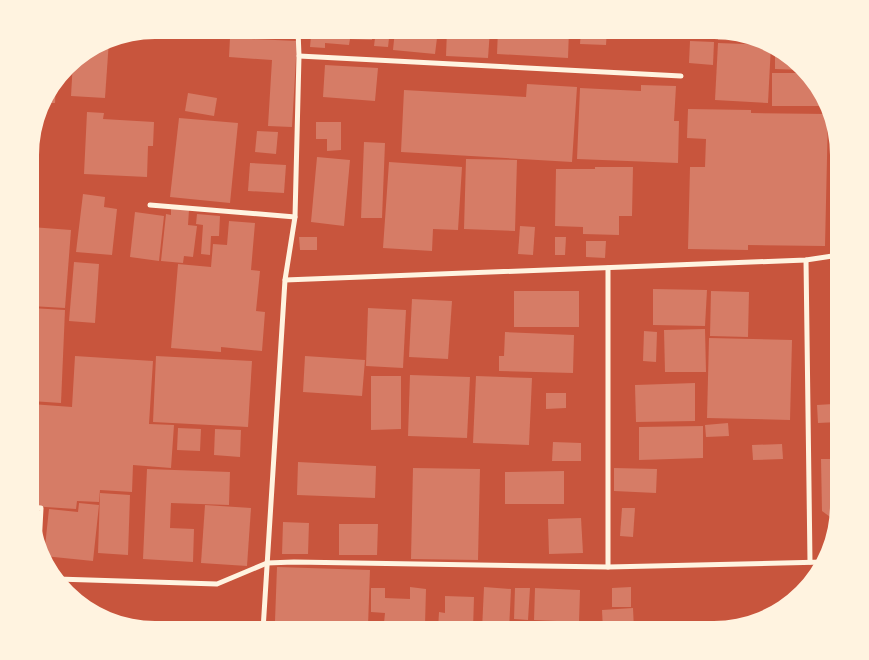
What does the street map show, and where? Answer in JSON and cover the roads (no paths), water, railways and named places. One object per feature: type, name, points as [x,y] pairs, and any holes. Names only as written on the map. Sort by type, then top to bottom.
[{"type":"street","points":[[264,621],[285,280],[294,217],[298,39]]},
{"type":"street","points":[[299,56],[681,76]]},
{"type":"street","points":[[150,204],[294,217]]},
{"type":"street","points":[[285,280],[806,260],[830,256]]},
{"type":"street","points":[[806,260],[810,562]]},
{"type":"street","points":[[608,268],[608,567]]},
{"type":"street","points":[[39,508],[41,508],[40,522]]},
{"type":"street","points":[[66,579],[217,584],[267,563],[294,562],[608,567],[815,562]]}]
